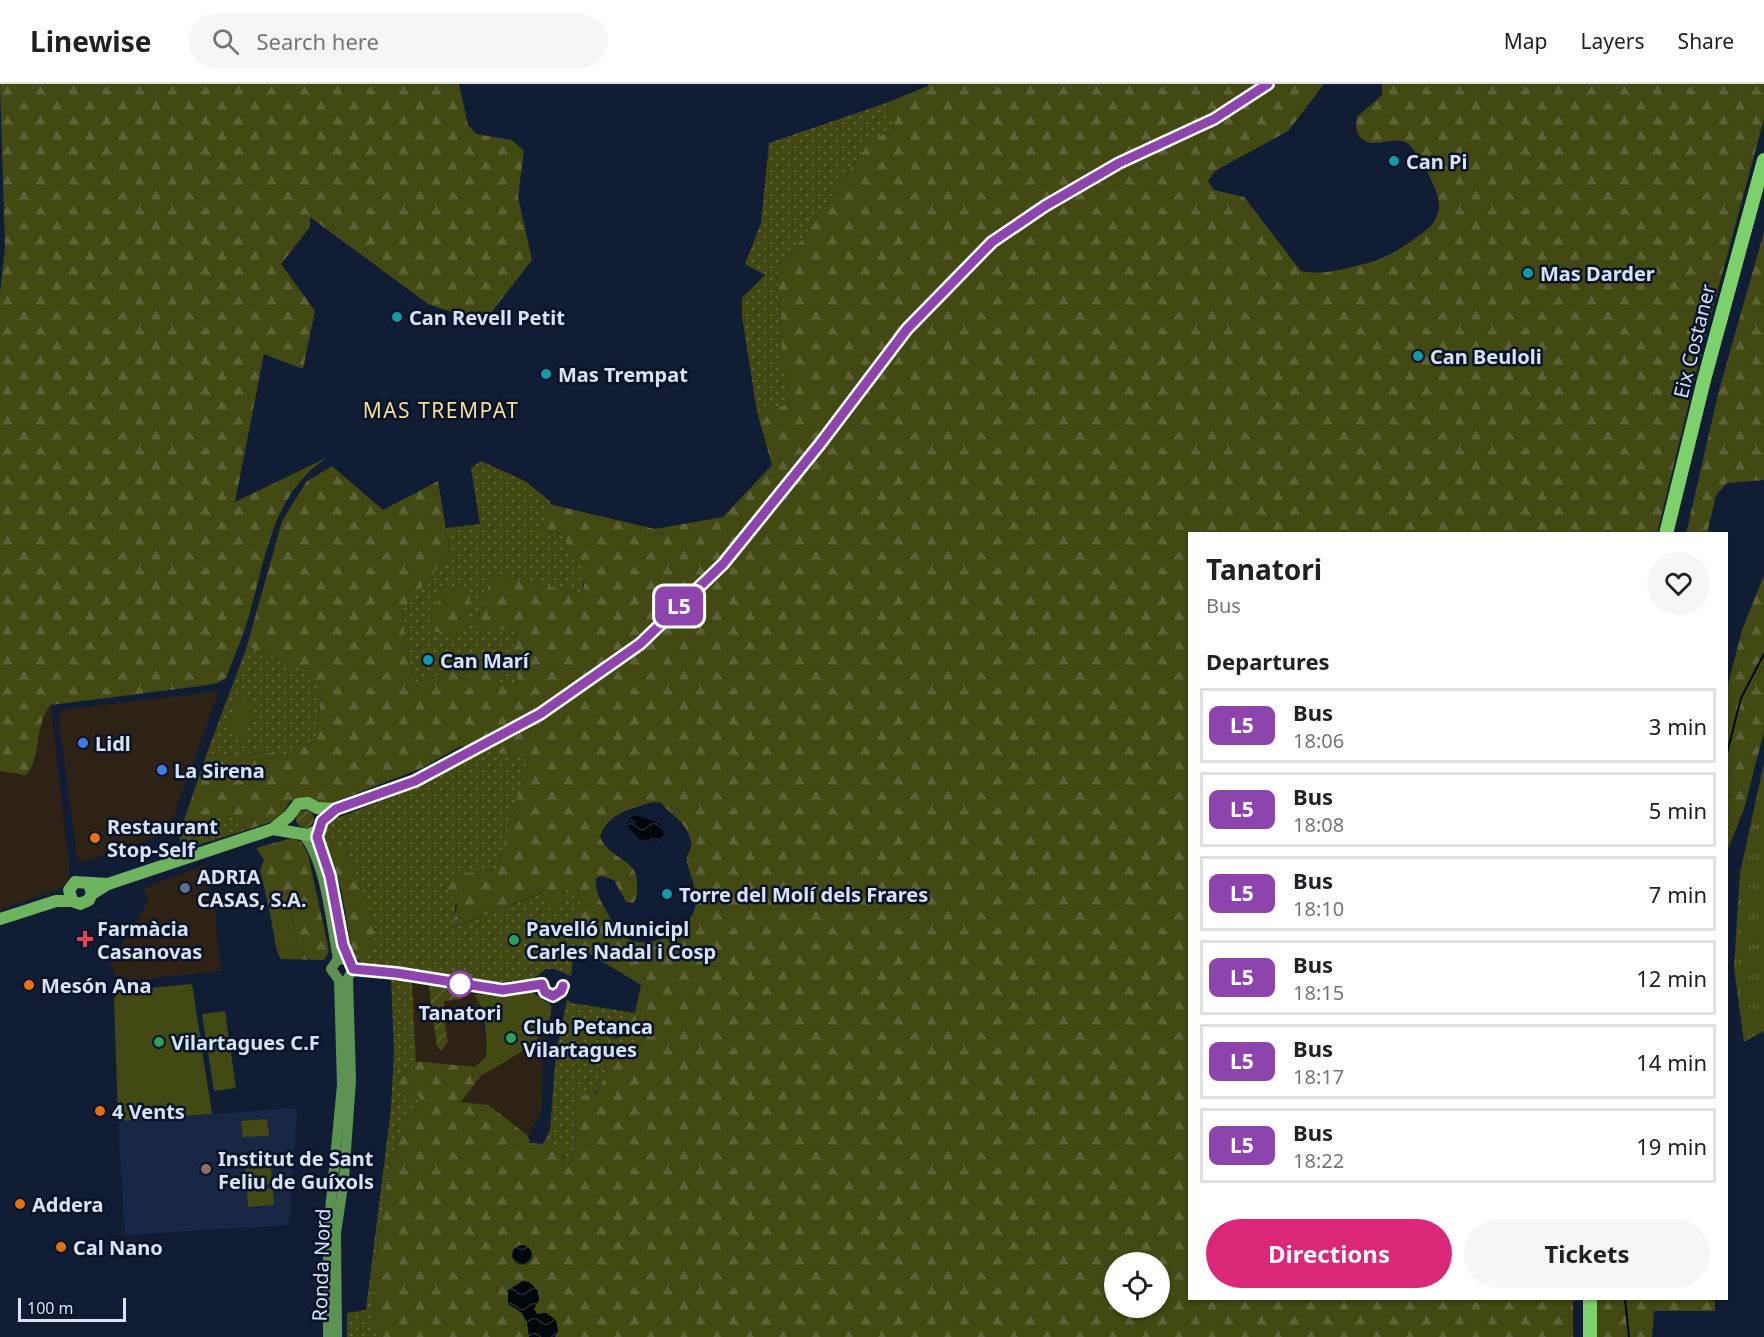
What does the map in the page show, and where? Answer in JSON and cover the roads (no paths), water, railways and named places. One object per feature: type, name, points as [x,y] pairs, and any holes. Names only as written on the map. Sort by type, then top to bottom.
[{"type":"highway","name":"Eix Costaner","points":[[1666,532],[1704,380],[1764,160]]},
{"type":"highway","name":"Eix Costaner","points":[[1674,532],[1710,383],[1764,192]]},
{"type":"highway","points":[[1581,1300],[1581,1337]]},
{"type":"highway","points":[[1590,1300],[1590,1337]]},
{"type":"main road","points":[[70,896],[76,881],[90,889],[273,829],[289,816],[298,804],[308,803],[317,808],[336,809],[415,781],[540,714],[640,644],[723,564],[820,444],[907,329],[992,242],[1045,206],[1119,163],[1214,119],[1268,84]]},
{"type":"main road","points":[[317,808],[320,826]]},
{"type":"main road","points":[[273,829],[299,833],[320,826],[336,809]]},
{"type":"main road","points":[[289,816],[299,833]]},
{"type":"main road","points":[[1,919],[70,896],[85,903],[90,889]]},
{"type":"street","name":"Ronda Nord","points":[[320,826],[317,837],[330,876],[343,959]]},
{"type":"street","name":"Ronda Nord","points":[[299,833],[312,844],[343,959],[353,969],[343,979],[342,1085],[328,1232],[328,1337]]},
{"type":"street","name":"Ronda Nord","points":[[337,1337],[336,1233],[344,1179],[351,1080],[343,979],[331,969],[343,959]]},
{"type":"water","points":[[635,815],[661,824],[664,835],[656,841],[639,839],[625,824],[629,821],[635,824],[636,821],[629,819]]},
{"type":"water","points":[[522,1245],[529,1248],[532,1255],[529,1262],[522,1265],[515,1262],[512,1255],[515,1248]]},
{"type":"water","points":[[523,1281],[529,1282],[538,1290],[539,1300],[534,1309],[537,1314],[546,1313],[556,1320],[558,1331],[555,1337],[529,1337],[527,1323],[522,1313],[508,1304],[508,1290]]},
{"type":"waterway","points":[[1728,749],[1741,698],[1764,654]]},
{"type":"waterway","points":[[1625,1300],[1629,1337]]},
{"type":"place","name":"Can Pi","points":[[1394,161]]},
{"type":"place","name":"Mas Darder","points":[[1528,273]]},
{"type":"place","name":"Can Revell Petit","points":[[397,317]]},
{"type":"place","name":"Can Beuloli","points":[[1418,356]]},
{"type":"place","name":"Mas Trempat","points":[[546,374]]},
{"type":"place","name":"Can Marí","points":[[428,660]]},
{"type":"place","name":"Lidl","points":[[83,743]]},
{"type":"place","name":"La Sirena","points":[[162,770]]},
{"type":"place","name":"Restaurant Stop-Self","points":[[95,838]]},
{"type":"place","name":"ADRIA CASAS, S.A.","points":[[185,888]]},
{"type":"place","name":"Torre del Molí dels Frares","points":[[667,894]]},
{"type":"place","name":"Farmàcia Casanovas","points":[[85,939]]},
{"type":"place","name":"Pavelló Municipl Carles Nadal i Cosp","points":[[514,940]]},
{"type":"place","name":"Tanatori","points":[[460,984]]},
{"type":"place","name":"Mesón Ana","points":[[29,985]]},
{"type":"place","name":"Club Petanca Vilartagues","points":[[511,1038]]},
{"type":"place","name":"Vilartagues C.F","points":[[159,1042]]},
{"type":"place","name":"4 Vents","points":[[100,1111]]},
{"type":"place","name":"Institut de Sant Feliu de Guíxols","points":[[206,1169]]},
{"type":"place","name":"Addera","points":[[20,1204]]},
{"type":"place","name":"Cal Nano","points":[[61,1247]]},
{"type":"district","name":"MAS TREMPAT","points":[[441,410]]}]
